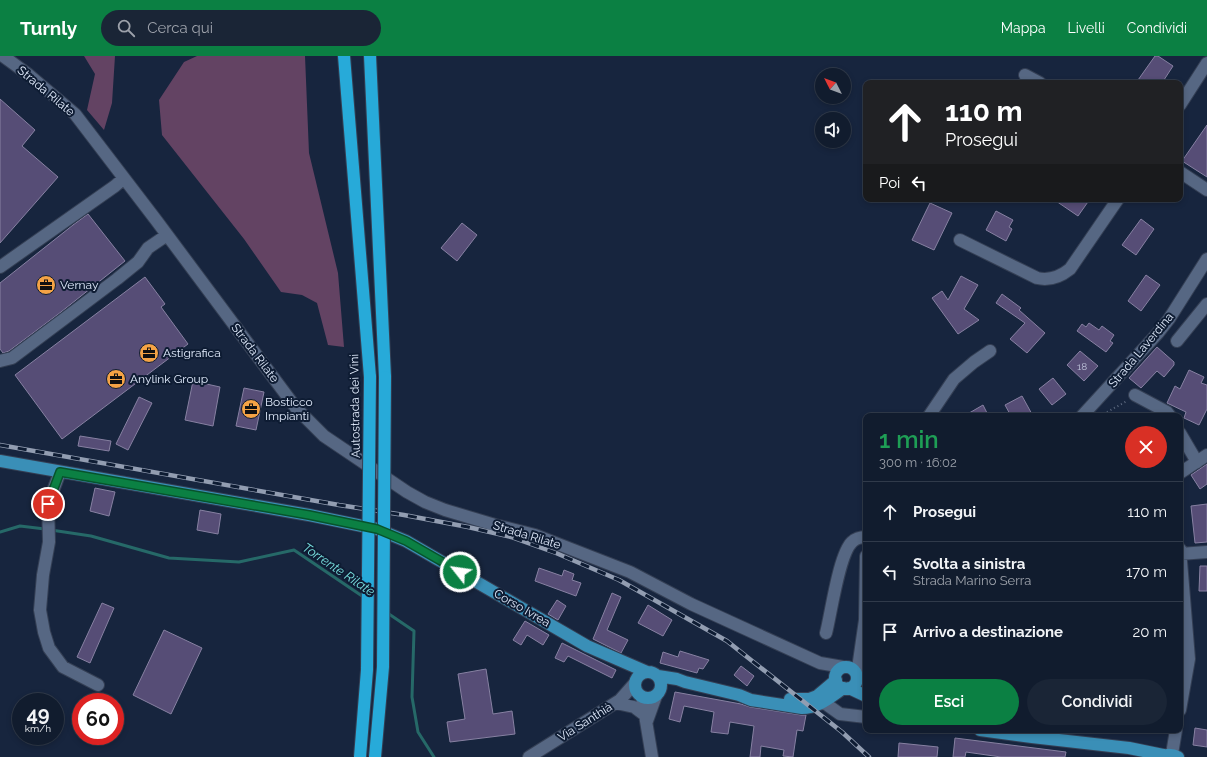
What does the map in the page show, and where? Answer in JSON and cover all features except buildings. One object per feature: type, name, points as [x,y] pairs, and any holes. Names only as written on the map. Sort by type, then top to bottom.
[{"type":"highway","name":"Autostrada dei Vini","points":[[344,56],[370,377],[367,670],[360,757]]},
{"type":"highway","points":[[370,56],[385,377],[383,667],[375,757]]},
{"type":"main road","name":"Corso Ivrea","points":[[0,461],[309,515],[377,529],[406,541],[587,646],[622,662],[640,678],[651,672],[658,676],[677,679],[739,695],[751,700],[802,708],[811,707],[821,703],[841,683]]},
{"type":"main road","name":"Corso Ivrea","points":[[739,695],[784,699],[809,699],[841,683],[855,684],[851,671],[838,670],[841,683]]},
{"type":"main road","points":[[851,671],[863,687]]},
{"type":"main road","points":[[658,676],[662,683],[658,693]]},
{"type":"main road","points":[[640,678],[635,688],[641,696]]},
{"type":"main road","name":"Corso Ivrea","points":[[641,696],[651,698],[666,687],[685,682]]},
{"type":"main road","points":[[841,683],[863,694]]},
{"type":"main road","points":[[1003,733],[1129,748],[1168,756]]},
{"type":"main road","points":[[1129,748],[1138,757]]},
{"type":"street","name":"Strada Rilate","points":[[3,56],[29,75],[75,114],[296,408],[324,436],[407,492],[445,510],[535,535],[630,572],[690,604],[820,663],[851,671]]},
{"type":"street","points":[[1183,100],[1207,63]]},
{"type":"street","points":[[1025,75],[1034,80]]},
{"type":"street","points":[[1183,174],[1207,190]]},
{"type":"street","points":[[0,267],[115,186],[124,178]]},
{"type":"street","points":[[960,240],[1037,278],[1056,278],[1063,275],[1070,269],[1116,202]]},
{"type":"street","points":[[0,361],[12,358],[111,284],[138,262],[148,248],[167,235]]},
{"type":"street","name":"Strada Laverdina","points":[[1085,413],[1158,334],[1169,320],[1207,259]]},
{"type":"street","points":[[1177,341],[1207,304]]},
{"type":"street","points":[[931,413],[954,378],[990,351]]},
{"type":"street","points":[[1135,395],[1168,413]]},
{"type":"street","points":[[1183,437],[1202,459],[1183,471]]},
{"type":"street","points":[[60,472],[48,504],[49,542],[43,575],[40,610],[49,648],[64,667],[98,685]]},
{"type":"street","points":[[826,633],[840,568],[848,547],[854,541],[860,537],[863,537]]},
{"type":"street","points":[[1183,554],[1207,552]]},
{"type":"street","points":[[1183,589],[1189,659],[1183,693]]},
{"type":"street","points":[[851,671],[861,652],[863,636]]},
{"type":"street","name":"Strada Rilate","points":[[820,663],[841,683]]},
{"type":"street","name":"Via Santhià","points":[[528,757],[618,701],[640,678]]},
{"type":"street","points":[[646,719],[658,693]]},
{"type":"street","points":[[641,696],[652,757]]},
{"type":"street","name":"Via Santhià","points":[[618,701],[641,696]]},
{"type":"street","points":[[618,701],[634,707],[646,719]]},
{"type":"street","points":[[821,703],[840,714],[863,717]]},
{"type":"street","points":[[1168,756],[1175,733]]},
{"type":"path","points":[[1106,413],[1134,398],[1135,395]]},
{"type":"shaded area","points":[[84,56],[115,56],[112,103],[104,130],[87,110],[95,74]]},
{"type":"shaded area","points":[[197,56],[305,56],[309,153],[338,273],[344,347],[328,345],[317,303],[302,295],[281,292],[244,239],[162,135],[159,100],[184,62]]},
{"type":"waterway","name":"Torrente Rilate","points":[[0,532],[20,526],[45,529]]},
{"type":"waterway","name":"Torrente Rilate","points":[[51,530],[91,536],[169,558],[239,562],[294,550],[365,598]]},
{"type":"waterway","name":"Torrente Rilate","points":[[386,612],[414,631],[412,697],[418,732],[434,757]]},
{"type":"railway","points":[[0,445],[468,527],[511,537],[556,553],[619,580],[727,641],[842,732],[869,757]]},
{"type":"place","name":"Vernay","points":[[46,285]]},
{"type":"place","name":"Astigrafica","points":[[149,353]]},
{"type":"place","name":"Anylink Group","points":[[116,379]]},
{"type":"place","name":"Bosticco Impianti","points":[[251,409]]},
{"type":"route","points":[[48,504],[60,472],[309,515],[377,529],[406,541],[460,572]]}]
